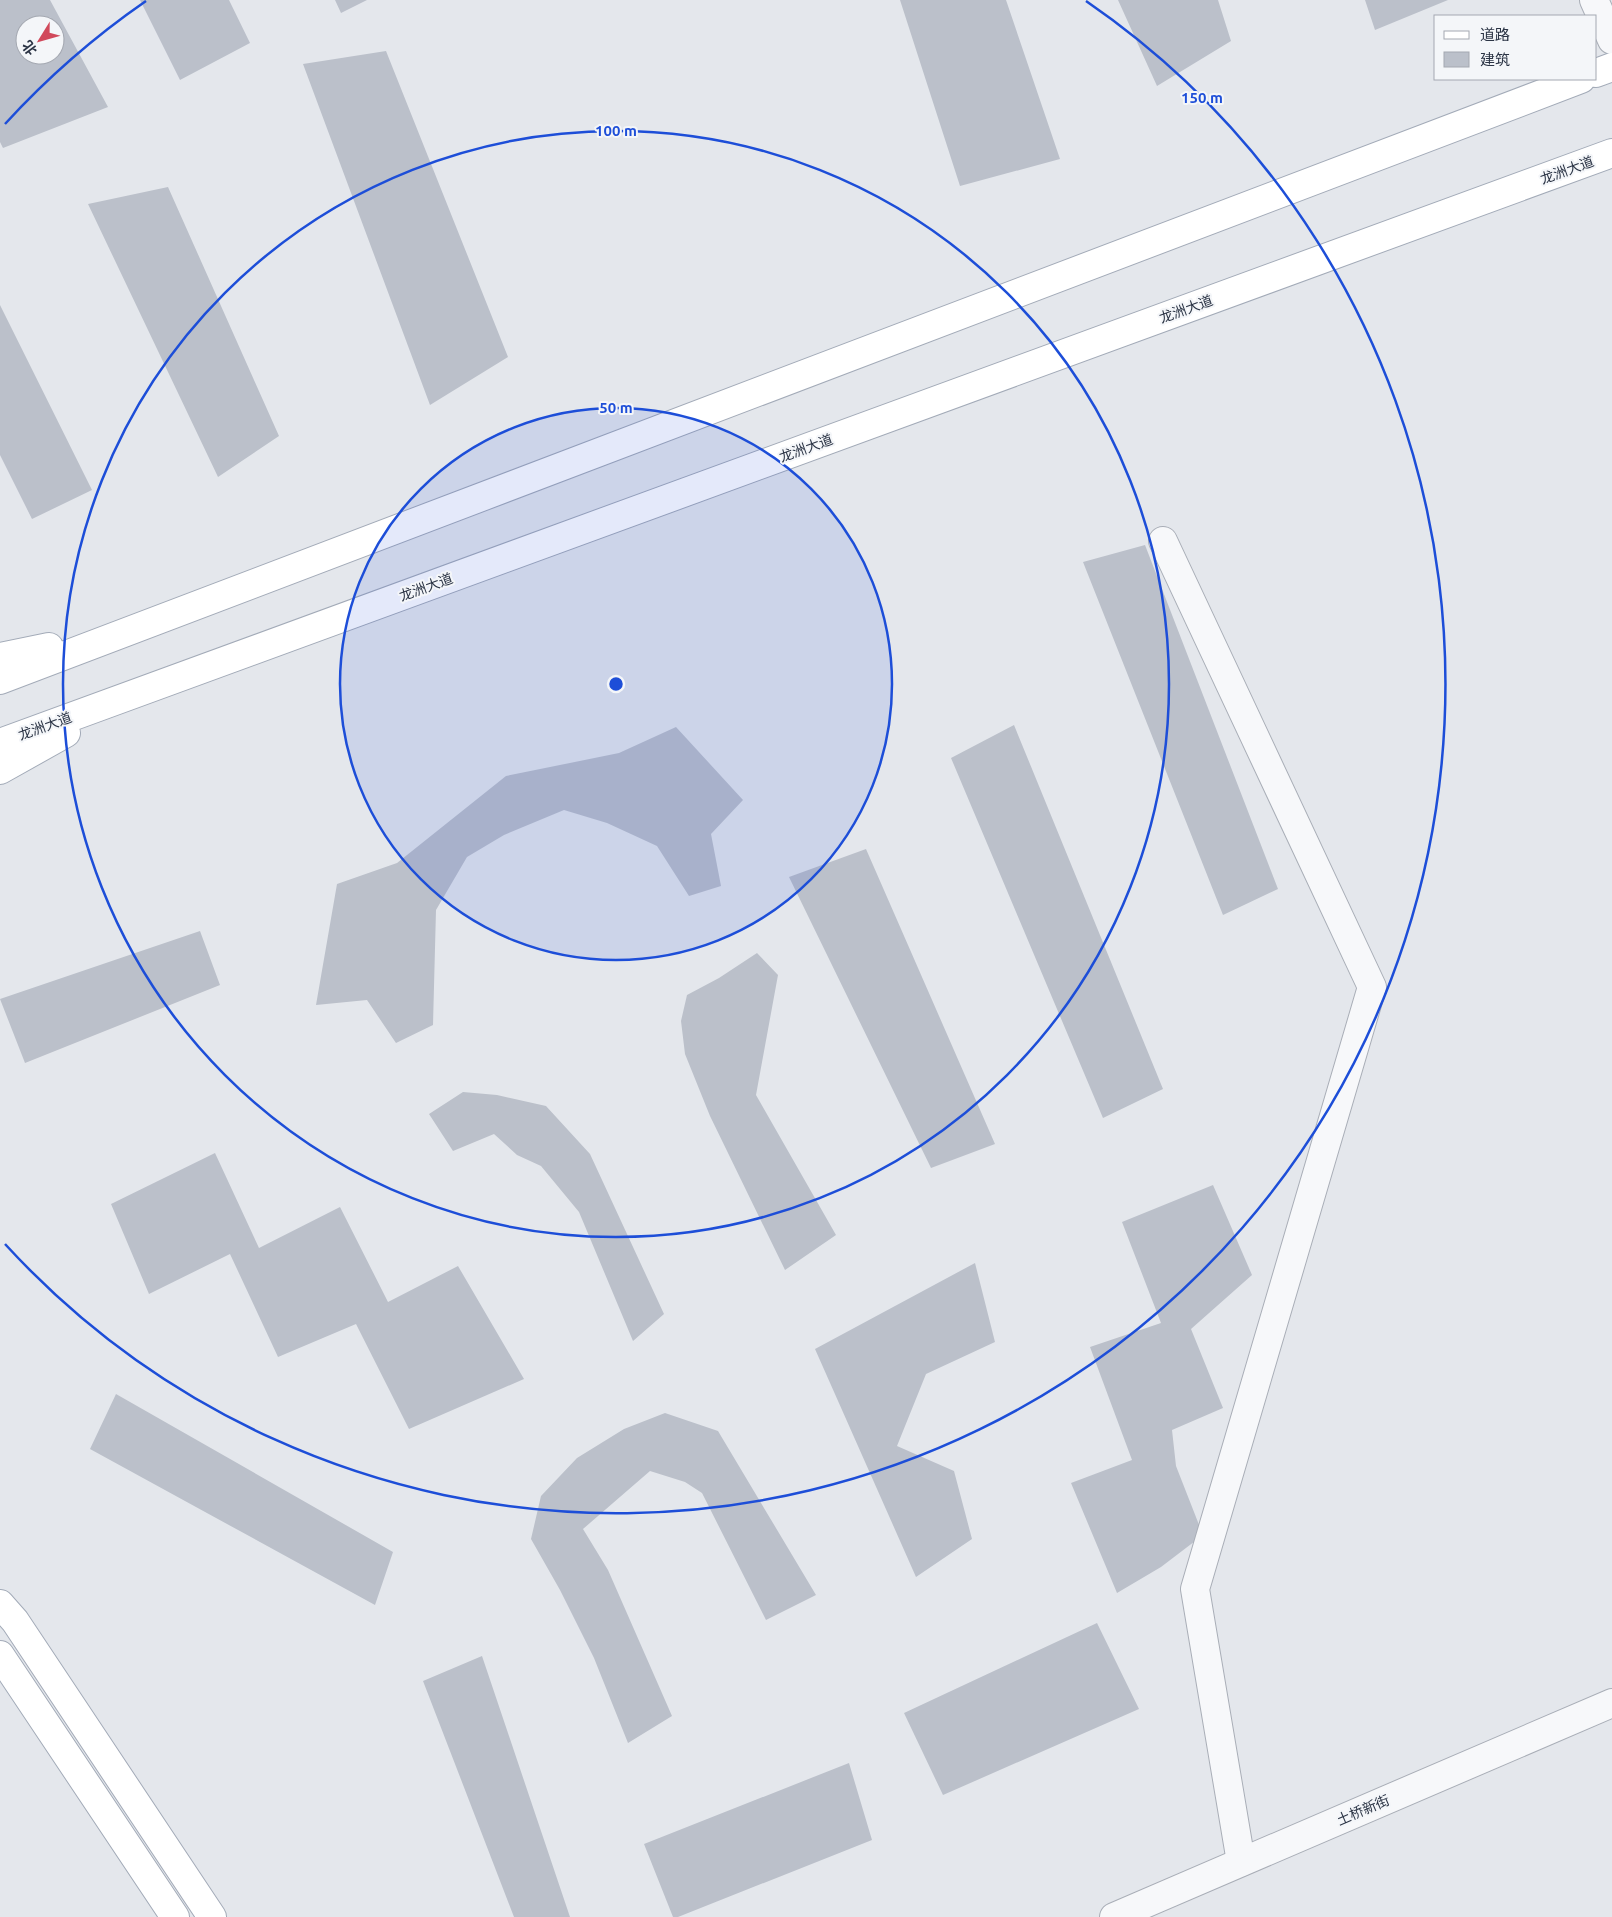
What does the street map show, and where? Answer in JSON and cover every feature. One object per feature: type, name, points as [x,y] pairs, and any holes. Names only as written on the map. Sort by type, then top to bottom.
[{"type":"main road","points":[[1597,73],[1612,67]]},
{"type":"main road","points":[[0,680],[1578,80]]},
{"type":"main road","name":"龙洲大道","points":[[0,743],[1612,153]]},
{"type":"main road","points":[[0,657],[124,632]]},
{"type":"main road","points":[[0,770],[143,690]]},
{"type":"main road","points":[[0,1604],[14,1621],[212,1917]]},
{"type":"main road","points":[[0,1656],[175,1917]]},
{"type":"street","points":[[1594,0],[1612,40]]},
{"type":"street","points":[[1163,541],[1372,987],[1195,1589],[1241,1862]]},
{"type":"street","name":"土桥新街","points":[[1114,1917],[1612,1703]]},
{"type":"building","points":[[0,0],[50,0],[58,15],[15,15],[15,65],[65,65],[65,28],[108,107],[3,148],[0,142]]},
{"type":"building","points":[[140,0],[229,0],[250,43],[180,80]]},
{"type":"building","points":[[335,0],[367,0],[341,13]]},
{"type":"building","points":[[900,0],[1006,0],[1060,159],[960,186]]},
{"type":"building","points":[[1118,0],[1218,0],[1231,41],[1157,86]]},
{"type":"building","points":[[1365,0],[1448,0],[1375,30]]},
{"type":"building","points":[[386,51],[508,357],[430,405],[303,64]]},
{"type":"building","points":[[168,187],[279,436],[218,477],[88,204]]},
{"type":"building","points":[[0,305],[92,490],[32,519],[0,455]]},
{"type":"building","points":[[1145,545],[1278,889],[1223,915],[1083,562]]},
{"type":"building","points":[[1014,725],[1163,1089],[1103,1118],[951,758]]},
{"type":"building","points":[[676,727],[743,800],[711,834],[721,886],[689,896],[657,846],[607,823],[564,810],[504,835],[467,857],[436,910],[433,1025],[396,1043],[367,1000],[316,1005],[337,884],[397,863],[506,776],[619,753]]},
{"type":"building","points":[[866,849],[995,1144],[931,1168],[789,877]]},
{"type":"building","points":[[200,931],[220,985],[25,1063],[0,999]]},
{"type":"building","points":[[757,953],[778,975],[756,1095],[836,1235],[785,1270],[710,1116],[685,1054],[681,1021],[687,995],[719,978]]},
{"type":"building","points":[[463,1092],[497,1095],[546,1106],[590,1154],[664,1314],[633,1341],[579,1212],[541,1166],[517,1155],[494,1134],[453,1151],[429,1114]]},
{"type":"building","points":[[215,1153],[259,1248],[340,1207],[388,1302],[458,1266],[524,1379],[409,1429],[356,1324],[278,1357],[230,1254],[149,1294],[111,1204]]},
{"type":"building","points":[[1213,1185],[1252,1275],[1191,1329],[1223,1408],[1172,1430],[1176,1466],[1203,1535],[1161,1567],[1117,1593],[1071,1483],[1132,1460],[1090,1347],[1161,1323],[1122,1222]]},
{"type":"building","points":[[975,1263],[995,1342],[926,1374],[897,1446],[954,1471],[972,1539],[916,1577],[815,1349]]},
{"type":"building","points":[[116,1394],[393,1552],[375,1605],[90,1449]]},
{"type":"building","points":[[665,1413],[718,1431],[816,1595],[766,1620],[702,1493],[685,1482],[650,1471],[583,1529],[608,1570],[672,1716],[628,1743],[594,1658],[560,1590],[531,1539],[541,1496],[577,1458],[624,1429]]},
{"type":"building","points":[[1097,1623],[1139,1709],[943,1795],[904,1713]]},
{"type":"building","points":[[482,1656],[570,1917],[514,1917],[423,1681]]},
{"type":"building","points":[[849,1763],[872,1840],[678,1917],[673,1917],[644,1844]]}]
